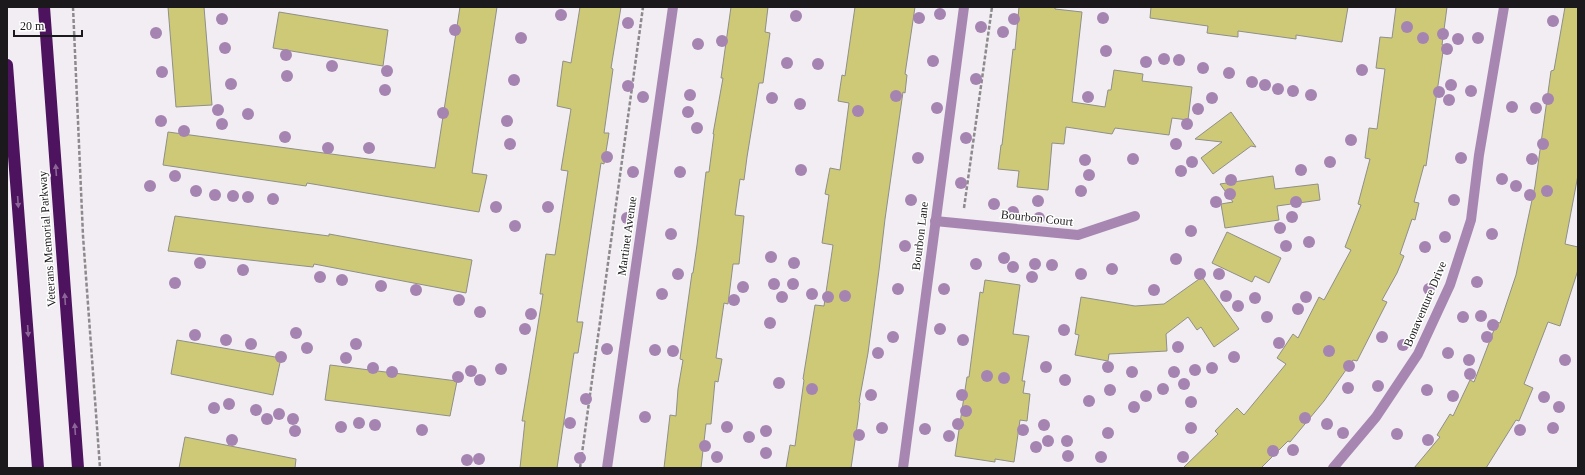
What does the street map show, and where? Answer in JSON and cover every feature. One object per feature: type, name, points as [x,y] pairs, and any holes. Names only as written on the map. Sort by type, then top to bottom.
[{"type":"highway","name":"Veterans Memorial Parkway","points":[[44,7],[78,468]]},
{"type":"highway","points":[[7,65],[38,468]]},
{"type":"street","name":"Martinet Avenue","points":[[607,468],[673,7]]},
{"type":"street","name":"Bourbon Lane","points":[[903,468],[964,7]]},
{"type":"street","name":"Bonaventure Drive","points":[[1334,468],[1376,417],[1418,354],[1450,285],[1471,220],[1479,155],[1504,7]]},
{"type":"street","name":"Bourbon Court","points":[[935,221],[1078,236],[1135,216]]},
{"type":"path","points":[[73,7],[83,236],[100,468]]},
{"type":"path","points":[[580,468],[643,7]]},
{"type":"path","points":[[963,212],[992,7]]},
{"type":"building","points":[[168,7],[204,7],[212,105],[176,107]]},
{"type":"building","points":[[460,7],[497,7],[472,173],[487,175],[479,212],[307,183],[306,186],[163,165],[168,132],[435,168]]},
{"type":"building","points":[[580,7],[621,7],[611,68],[613,69],[604,133],[609,133],[604,164],[601,163],[577,322],[583,322],[578,353],[574,353],[557,468],[520,468],[525,421],[522,421],[543,294],[540,294],[546,254],[555,255],[568,171],[561,170],[571,109],[557,106],[563,61],[571,63]]},
{"type":"building","points":[[731,7],[768,7],[765,32],[770,33],[763,83],[759,83],[744,180],[740,179],[735,215],[744,216],[739,264],[733,264],[728,304],[724,303],[716,358],[722,359],[718,382],[715,381],[711,424],[706,424],[701,468],[664,468],[670,415],[676,416],[678,389],[683,360],[680,359],[706,172],[709,172],[713,134],[723,78],[721,78]]},
{"type":"building","points":[[855,7],[915,7],[905,74],[907,75],[905,93],[903,92],[851,468],[786,468],[790,445],[795,446],[803,379],[815,305],[824,306],[833,245],[822,243],[829,195],[825,194],[830,168],[840,170],[849,103],[838,101],[842,75],[845,76]]},
{"type":"building","points":[[1019,7],[1055,7],[1055,9],[1082,12],[1072,102],[1105,107],[1108,90],[1111,90],[1114,70],[1143,74],[1142,81],[1192,87],[1188,120],[1172,118],[1169,135],[1115,128],[1112,134],[1066,127],[1064,144],[1052,143],[1048,190],[1017,187],[1019,171],[998,169],[1013,49],[1015,50]]},
{"type":"building","points":[[1151,7],[1348,7],[1342,42],[1296,35],[1296,39],[1238,31],[1238,37],[1207,33],[1208,26],[1150,18]]},
{"type":"building","points":[[1396,7],[1447,7],[1442,45],[1444,45],[1426,166],[1424,165],[1414,202],[1419,203],[1415,220],[1412,219],[1400,254],[1404,256],[1397,273],[1382,300],[1387,302],[1357,361],[1353,360],[1324,401],[1290,442],[1288,441],[1261,468],[1183,468],[1218,434],[1215,431],[1237,408],[1244,415],[1286,364],[1277,358],[1293,334],[1298,338],[1319,297],[1324,300],[1351,250],[1345,247],[1361,205],[1358,204],[1370,159],[1365,158],[1369,128],[1377,129],[1385,69],[1376,68],[1380,37],[1392,38]]},
{"type":"building","points":[[1565,7],[1578,7],[1578,175],[1565,244],[1578,247],[1578,270],[1560,326],[1548,322],[1524,384],[1533,388],[1519,421],[1516,420],[1486,468],[1414,468],[1440,437],[1437,435],[1450,414],[1453,416],[1470,380],[1474,382],[1497,322],[1500,323],[1516,275],[1535,186],[1551,71],[1554,70]]},
{"type":"building","points":[[279,12],[388,30],[383,66],[273,48]]},
{"type":"building","points":[[1231,112],[1256,147],[1251,146],[1213,174],[1201,158],[1222,142],[1195,139]]},
{"type":"building","points":[[1273,176],[1275,189],[1318,184],[1320,200],[1277,206],[1279,220],[1225,228],[1221,204],[1233,202],[1220,184]]},
{"type":"building","points":[[175,216],[329,236],[329,234],[472,260],[466,293],[314,264],[313,267],[168,251]]},
{"type":"building","points":[[1227,232],[1281,258],[1269,283],[1255,276],[1252,282],[1212,263]]},
{"type":"building","points":[[1202,277],[1239,329],[1214,347],[1201,327],[1197,330],[1188,317],[1166,334],[1167,351],[1109,354],[1108,361],[1075,355],[1079,335],[1075,334],[1081,297],[1135,306],[1164,304]]},
{"type":"building","points":[[985,280],[1020,285],[1013,334],[1029,336],[1022,381],[1025,381],[1023,393],[1030,394],[1027,421],[1020,420],[1014,462],[995,459],[995,462],[955,456],[967,377],[969,377],[980,292],[983,293]]},
{"type":"building","points":[[177,340],[281,358],[273,395],[171,374]]},
{"type":"building","points":[[330,365],[457,381],[450,416],[325,400]]},
{"type":"building","points":[[185,437],[296,459],[295,468],[179,468]]}]
